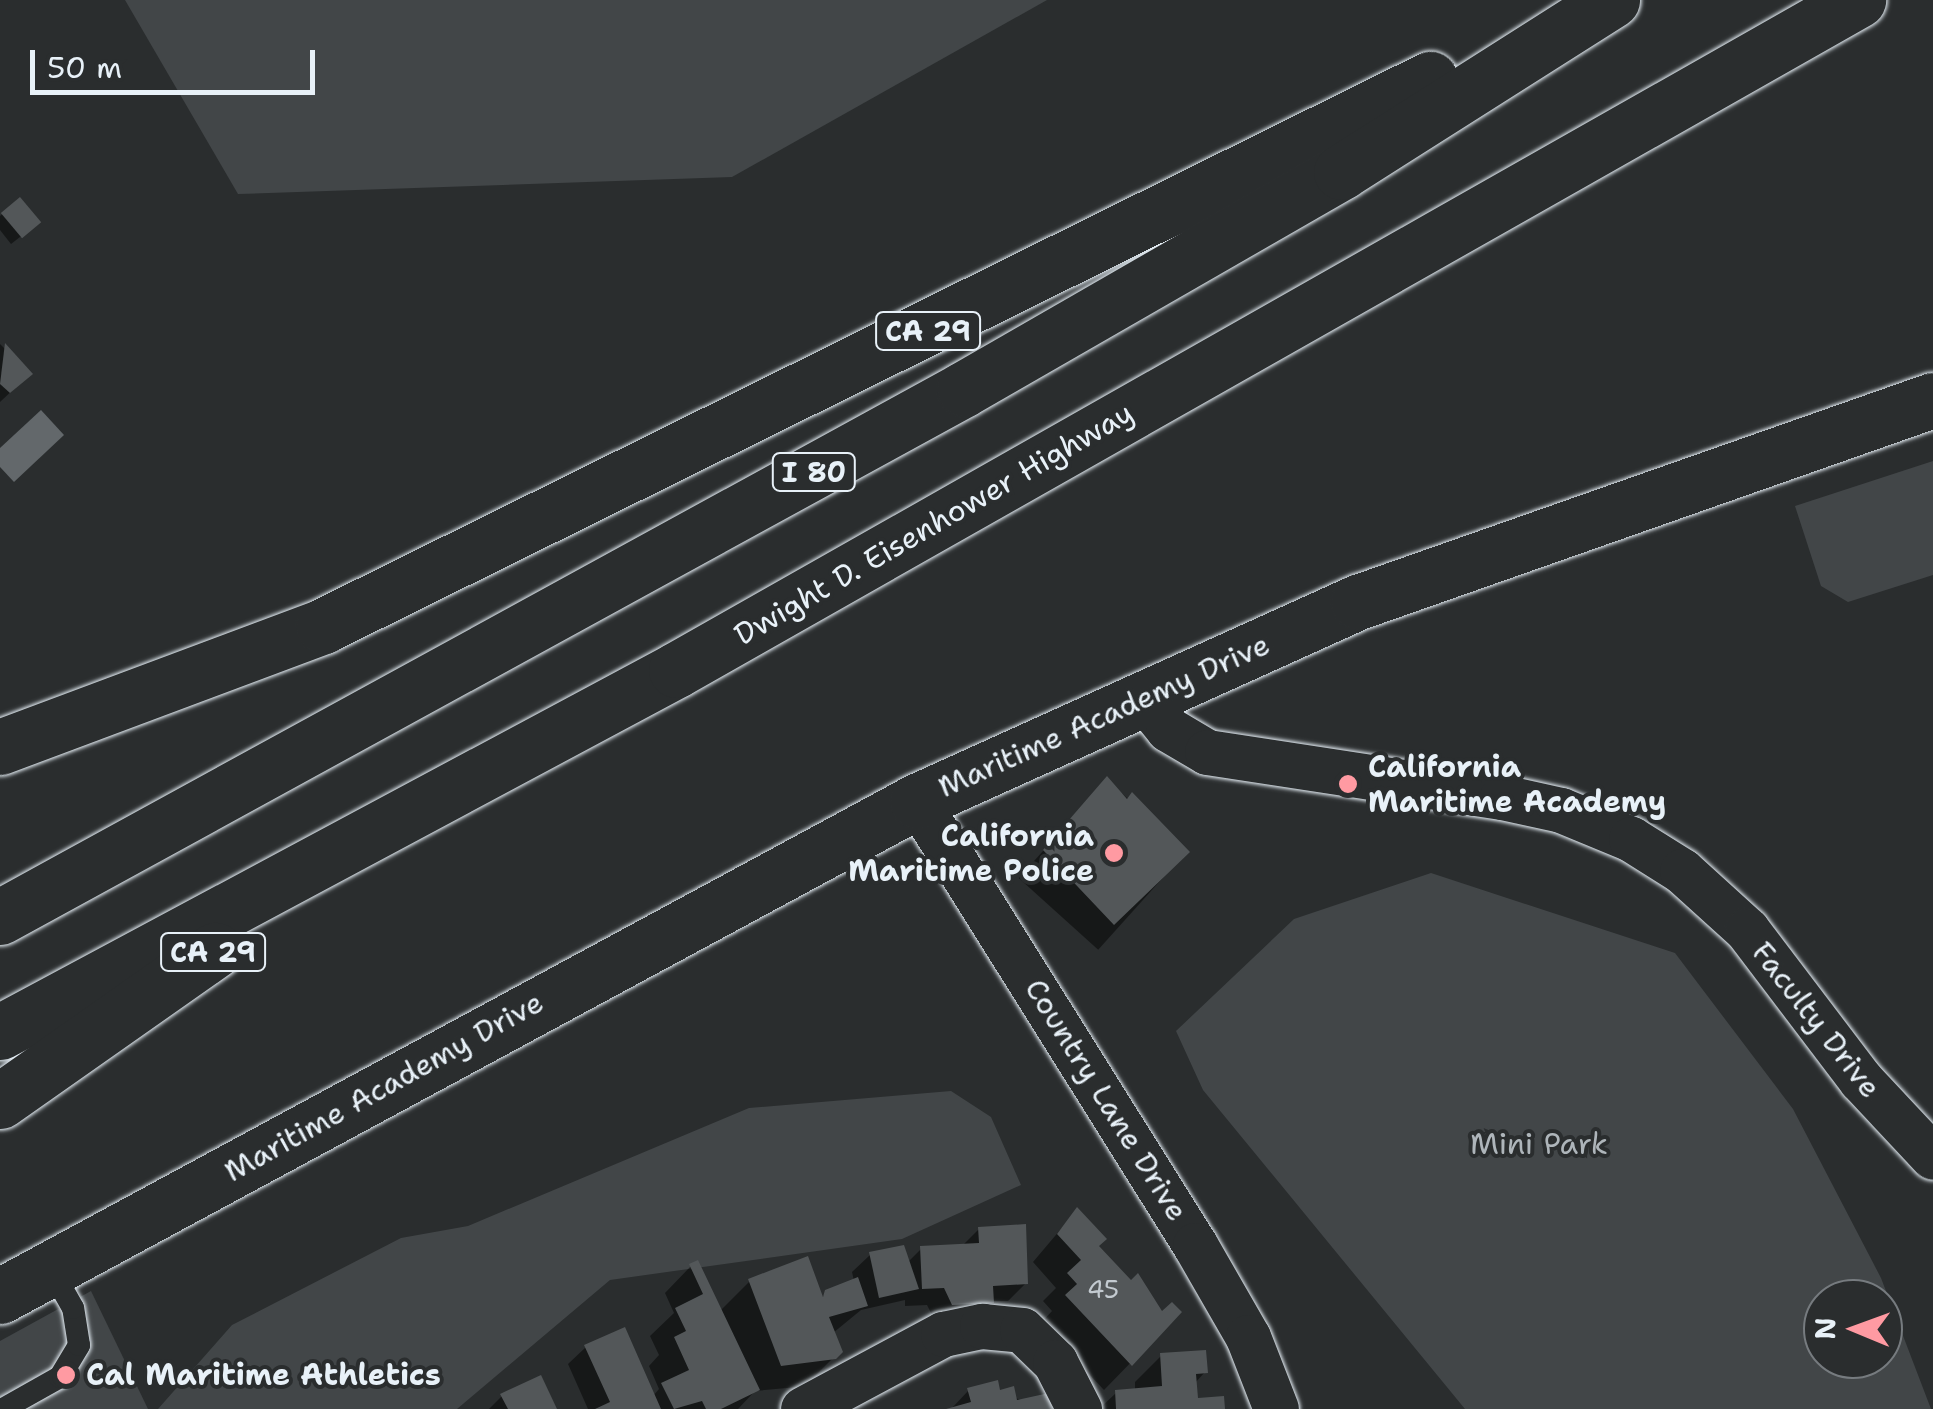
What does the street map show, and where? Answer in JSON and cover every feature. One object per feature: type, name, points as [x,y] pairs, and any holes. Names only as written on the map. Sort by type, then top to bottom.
[{"type":"main road","name":"CA 29","points":[[0,747],[262,652],[357,610],[1590,0]]},
{"type":"main road","name":"I 80","points":[[0,917],[964,389],[1341,172],[1612,0]]},
{"type":"main road","name":"Dwight D. Eisenhower Highway","points":[[0,1032],[676,670],[1858,0]]},
{"type":"main road","name":"Maritime Academy Drive","points":[[0,1296],[917,801],[1358,602],[1933,400]]},
{"type":"main road","name":"CA 29","points":[[0,1101],[426,803]]},
{"type":"street","name":"Faculty Drive","points":[[1143,698],[1168,729],[1207,752],[1502,797],[1561,810],[1631,839],[1682,871],[1746,930],[1861,1080],[1933,1157]]},
{"type":"street","name":"Country Lane Drive","points":[[917,801],[1195,1245],[1248,1337],[1276,1409]]},
{"type":"street","points":[[804,1409],[943,1334],[982,1326],[1022,1330],[1055,1362],[1079,1409]]},
{"type":"lane","points":[[3,1409],[60,1377],[79,1345],[73,1308],[51,1269]]},
{"type":"green space","points":[[125,0],[1047,0],[732,177],[238,194]]},
{"type":"green space","points":[[1933,461],[1933,575],[1848,602],[1821,586],[1795,506]]},
{"type":"green space","name":"Mini Park","points":[[1431,873],[1675,953],[1793,1109],[1881,1279],[1803,1279],[1803,1379],[1903,1379],[1903,1336],[1931,1409],[1465,1409],[1203,1090],[1176,1031],[1294,919]]},
{"type":"green space","points":[[951,1091],[991,1117],[1021,1185],[902,1239],[610,1280],[457,1409],[158,1409],[232,1325],[401,1238],[468,1226],[749,1108]]},
{"type":"green space","name":"Cal Maritime Athletics","points":[[91,1291],[148,1409],[0,1409],[0,1341]]},
{"type":"shaded area","points":[[41,410],[64,435],[14,482],[0,467],[0,448]]},
{"type":"building","points":[[20,197],[41,222],[22,238],[1,213]]},
{"type":"building","points":[[5,343],[33,374],[10,393],[0,384]]},
{"type":"building","points":[[1107,776],[1127,799],[1132,792],[1190,852],[1114,925],[1043,850]]},
{"type":"building","points":[[1077,1207],[1107,1239],[1099,1246],[1131,1280],[1138,1273],[1162,1311],[1172,1302],[1182,1312],[1132,1366],[1065,1295],[1077,1284],[1067,1273],[1081,1260],[1057,1234]]},
{"type":"building","points":[[1026,1224],[1028,1284],[993,1286],[994,1303],[952,1305],[944,1288],[922,1289],[920,1246],[979,1243],[978,1227]]},
{"type":"building","points":[[904,1245],[919,1289],[879,1298],[869,1252]]},
{"type":"building","points":[[808,1256],[823,1297],[825,1290],[858,1277],[868,1306],[829,1317],[843,1352],[836,1359],[781,1366],[748,1279]]},
{"type":"building","points":[[698,1260],[760,1390],[721,1409],[706,1409],[702,1401],[674,1409],[661,1383],[689,1370],[674,1337],[686,1331],[675,1308],[703,1294],[689,1264]]},
{"type":"building","points":[[625,1327],[661,1409],[595,1409],[610,1402],[584,1345]]},
{"type":"building","points":[[1206,1350],[1208,1373],[1196,1374],[1198,1398],[1224,1396],[1225,1409],[1116,1409],[1115,1390],[1162,1386],[1160,1353]]},
{"type":"building","points":[[541,1375],[557,1409],[508,1409],[500,1394]]},
{"type":"building","points":[[998,1380],[1000,1390],[1014,1386],[1017,1400],[1049,1393],[1052,1409],[946,1409],[971,1402],[967,1388]]},
{"type":"place","name":"California Maritime Academy","points":[[1348,784]]},
{"type":"place","name":"California Maritime Police","points":[[1114,853]]},
{"type":"place","name":"Cal Maritime Athletics","points":[[66,1375]]}]
